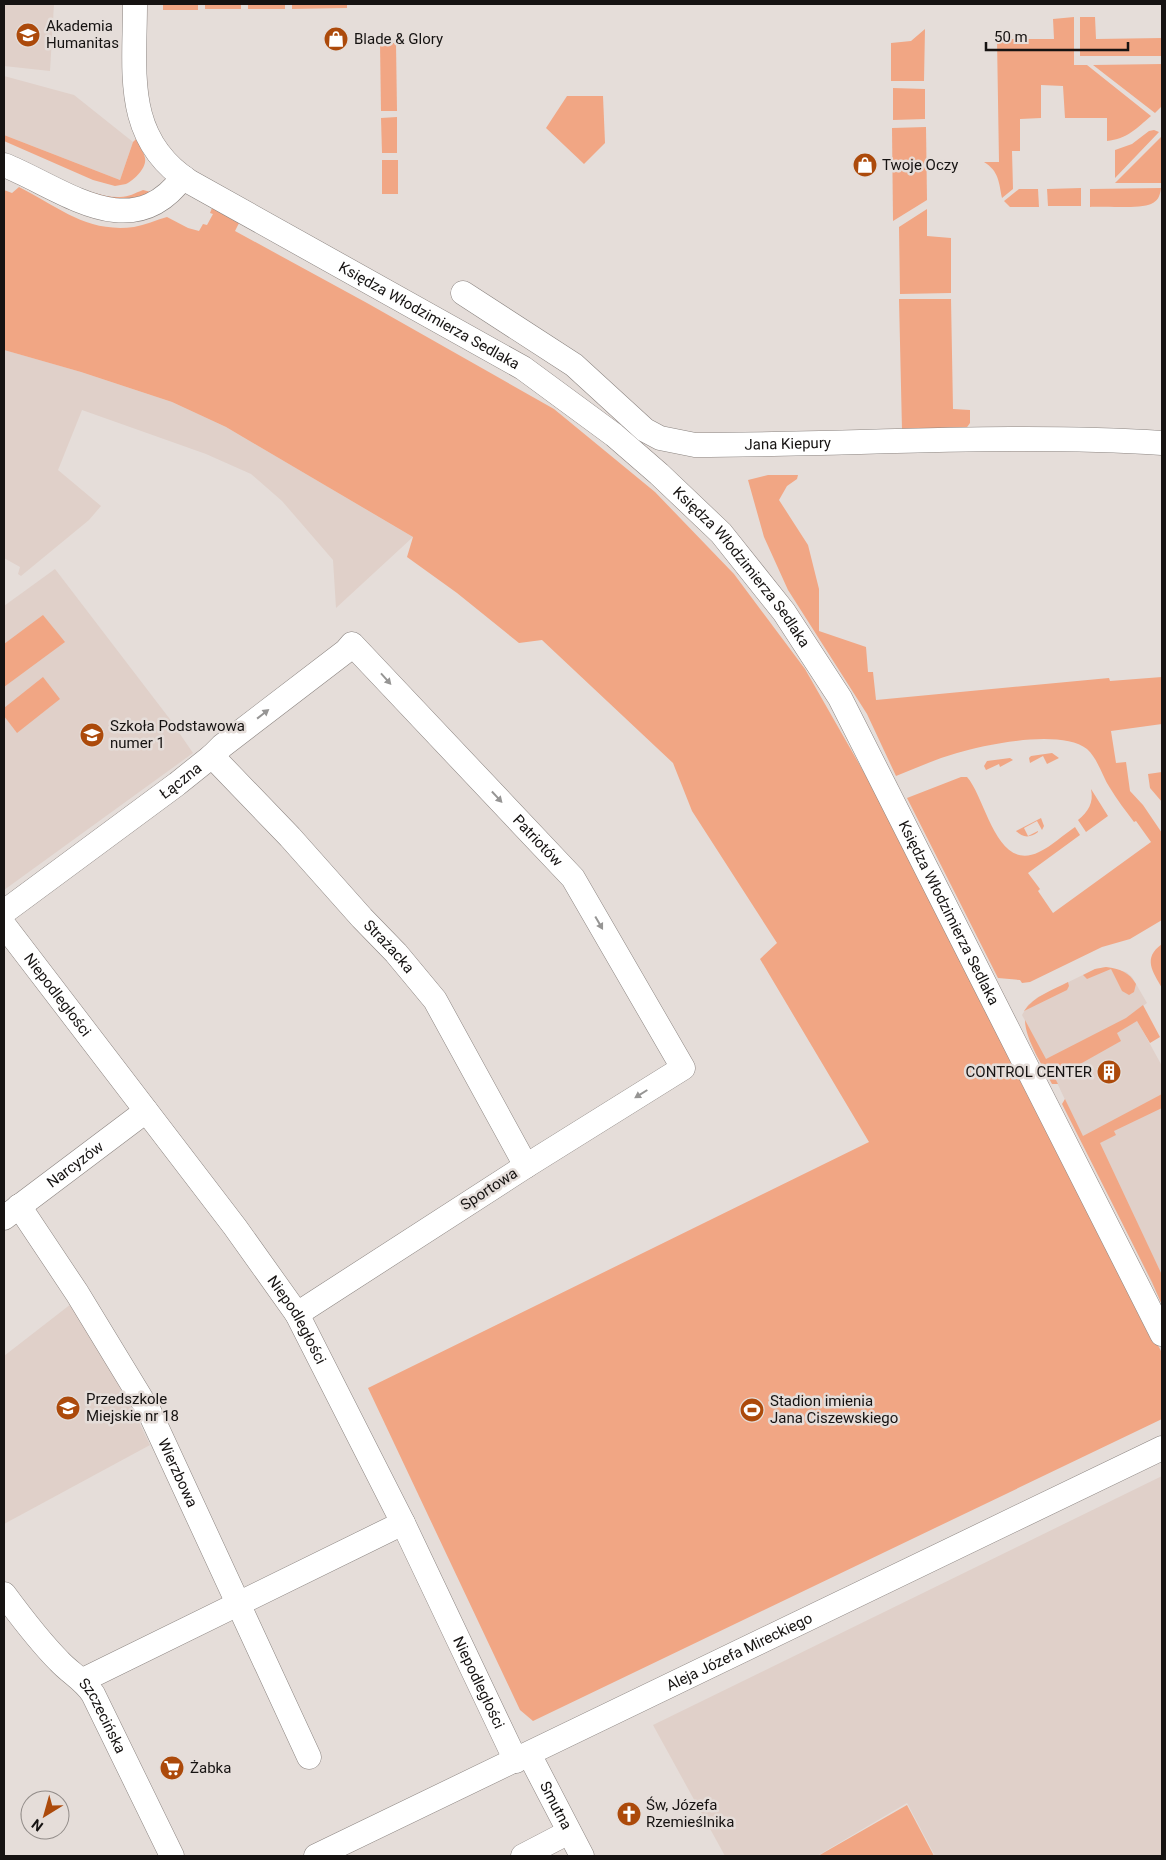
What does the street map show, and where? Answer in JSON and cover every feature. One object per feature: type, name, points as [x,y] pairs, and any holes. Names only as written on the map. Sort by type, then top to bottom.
[{"type":"street","name":"Księdza Włodzimierza Sedlaka","points":[[135,4],[138,107],[150,141],[166,162],[182,178],[523,368],[614,435],[659,474],[720,533],[784,612],[840,698],[1162,1334]]},
{"type":"street","points":[[4,166],[85,204],[113,210],[140,208],[161,201],[182,178]]},
{"type":"street","name":"Jana Kiepury","points":[[463,293],[574,365],[645,430],[660,438],[695,445],[974,439],[1123,440],[1162,443]]},
{"type":"street","name":"Łączna","points":[[4,912],[177,784],[222,746],[346,651],[352,644]]},
{"type":"street","name":"Patriotów","points":[[352,644],[573,878],[682,1068]]},
{"type":"street","name":"Strażacka","points":[[212,756],[290,837],[396,953],[435,1000],[526,1166]]},
{"type":"street","name":"Niepodległości","points":[[4,925],[298,1314],[522,1758]]},
{"type":"street","name":"Sportowa","points":[[298,1314],[526,1166],[682,1068]]},
{"type":"street","name":"Narcyzów","points":[[11,1212],[146,1111]]},
{"type":"street","name":"Wierzbowa","points":[[11,1212],[77,1294],[150,1413],[309,1757]]},
{"type":"street","name":"Aleja Józefa Mireckiego","points":[[316,1856],[1162,1448]]},
{"type":"street","points":[[83,1680],[403,1523]]},
{"type":"street","name":"Szczecińska","points":[[4,1594],[58,1661],[83,1680],[93,1694],[172,1856]]},
{"type":"street","name":"Smutna","points":[[522,1758],[582,1856]]},
{"type":"street","points":[[523,1856],[569,1832]]},
{"type":"shaded area","name":"Akademia Humanitas","points":[[4,4],[54,4],[50,71],[4,66]]},
{"type":"shaded area","points":[[163,4],[198,4],[198,10],[163,10]]},
{"type":"shaded area","points":[[205,4],[241,4],[241,9],[205,9]]},
{"type":"shaded area","points":[[248,4],[285,4],[285,9],[248,9]]},
{"type":"shaded area","points":[[292,4],[347,4],[347,8],[292,9]]},
{"type":"shaded area","points":[[1074,17],[1074,65],[1087,65],[1151,116],[1126,135],[1107,141],[1107,118],[1065,118],[1063,86],[1041,85],[1041,118],[1020,119],[1020,151],[1012,151],[1013,189],[1002,198],[999,182],[993,169],[984,162],[999,162],[997,39],[1054,39],[1053,19]]},
{"type":"shaded area","points":[[1080,17],[1095,17],[1096,39],[1162,38],[1162,56],[1080,56]]},
{"type":"shaded area","points":[[925,29],[924,81],[891,81],[891,43],[911,41]]},
{"type":"shaded area","points":[[380,43],[396,43],[397,111],[381,111]]},
{"type":"shaded area","points":[[1162,64],[1162,106],[1155,113],[1093,65]]},
{"type":"shaded area","points":[[4,76],[74,95],[133,142],[120,180],[4,135]]},
{"type":"shaded area","points":[[893,88],[925,89],[925,119],[893,120]]},
{"type":"shaded area","points":[[567,96],[603,96],[605,143],[584,164],[546,128]]},
{"type":"shaded area","points":[[397,117],[397,153],[382,153],[381,118]]},
{"type":"shaded area","points":[[926,127],[927,200],[893,221],[892,128]]},
{"type":"shaded area","points":[[1149,131],[1159,132],[1115,178],[1115,150],[1132,144]]},
{"type":"shaded area","points":[[4,135],[120,180],[133,142],[136,139],[144,153],[145,162],[142,170],[133,180],[126,184],[115,186],[93,180],[4,141]]},
{"type":"shaded area","points":[[1162,136],[1161,183],[1115,183]]},
{"type":"shaded area","points":[[382,160],[398,160],[398,194],[382,194]]},
{"type":"shaded area","points":[[58,179],[94,193],[108,196],[132,195],[143,190],[151,192],[138,197],[114,199],[91,194]]},
{"type":"shaded area","points":[[19,187],[74,217],[101,226],[117,228],[134,227],[167,217],[188,228],[199,231],[203,224],[207,225],[213,214],[210,213],[212,208],[239,223],[235,231],[554,409],[655,492],[734,574],[805,669],[894,825],[1162,1353],[1162,1419],[533,1721],[520,1710],[368,1388],[869,1142],[760,959],[777,943],[692,811],[673,763],[542,640],[519,643],[457,593],[407,557],[413,537],[226,427],[172,402],[81,372],[4,350],[4,190],[12,193]]},
{"type":"shaded area","points":[[1081,188],[1081,206],[1048,206],[1047,189]]},
{"type":"shaded area","points":[[1161,188],[1157,200],[1146,206],[1090,207],[1090,189]]},
{"type":"shaded area","points":[[1019,189],[1038,189],[1039,207],[1010,207],[1004,201]]},
{"type":"shaded area","points":[[927,209],[927,236],[951,238],[951,293],[900,294],[899,227]]},
{"type":"shaded area","points":[[899,299],[951,299],[953,409],[970,410],[970,423],[965,430],[902,430]]},
{"type":"shaded area","points":[[4,350],[81,372],[172,402],[226,427],[413,537],[336,608],[333,560],[282,501],[251,474],[206,454],[82,410],[58,470],[101,506],[89,520],[21,576],[18,574],[20,567],[4,558]]},
{"type":"shaded area","points":[[768,475],[798,475],[797,479],[787,486],[779,500],[808,545],[819,589],[819,631],[866,647],[868,672],[873,672],[876,700],[1109,678],[1110,681],[1162,677],[1162,724],[1111,731],[1116,763],[1126,762],[1130,791],[1143,805],[1162,833],[1162,920],[1130,939],[1102,947],[1030,982],[1022,983],[1020,980],[998,978],[907,798],[961,777],[967,777],[1002,843],[1012,852],[1024,856],[1044,850],[1075,827],[1080,835],[1028,873],[1040,889],[1038,891],[1053,913],[1151,842],[1116,797],[1091,753],[1075,743],[1042,739],[986,746],[949,755],[896,776],[867,714],[788,590],[764,537],[748,480]]},
{"type":"shaded area","name":"Szkoła Podstawowa numer 1","points":[[55,569],[169,718],[193,753],[4,890],[4,606]]},
{"type":"shaded area","points":[[43,615],[65,642],[4,687],[4,644]]},
{"type":"shaded area","points":[[43,677],[60,699],[17,733],[4,716],[4,708]]},
{"type":"shaded area","points":[[1052,753],[1059,758],[1047,764],[1043,756],[1030,763],[1029,758],[1031,756]]},
{"type":"shaded area","points":[[1010,758],[1013,760],[1000,767],[999,764],[986,770],[984,766],[987,761]]},
{"type":"shaded area","points":[[1162,772],[1162,802],[1150,788],[1148,774]]},
{"type":"shaded area","points":[[1091,789],[1108,816],[1086,832],[1078,820],[1089,807],[1092,799]]},
{"type":"shaded area","points":[[1041,818],[1044,826],[1042,830],[1037,821],[1024,828],[1028,836],[1016,831]]},
{"type":"shaded area","points":[[1162,944],[1162,988],[1153,971],[1151,960],[1156,949]]},
{"type":"shaded area","points":[[1106,967],[1126,972],[1132,977],[1147,1003],[1133,1013],[1162,1066],[1162,1305],[1051,1070],[1022,1015],[1028,1005],[1038,997],[1095,969]]},
{"type":"shaded area","points":[[1106,967],[1120,970],[1127,974],[1136,984],[1134,992],[1129,995],[1122,991],[1111,969],[1087,979],[1083,975],[1095,969]]},
{"type":"shaded area","points":[[1068,982],[1067,990],[1024,1011],[1038,997]]},
{"type":"shaded area","points":[[1143,1005],[1160,1037],[1150,1043],[1137,1021],[1117,1033],[1121,1041],[1073,1068],[1070,1063],[1057,1070],[1055,1067],[1051,1070],[1058,1084],[1052,1084],[1031,1044],[1025,1020],[1046,1059],[1126,1018]]},
{"type":"shaded area","points":[[1162,1094],[1162,1108],[1114,1131],[1116,1135],[1100,1143],[1162,1275],[1162,1305],[1062,1104],[1065,1099],[1083,1136]]},
{"type":"shaded area","name":"Przedszkole Miejskie nr 18","points":[[71,1304],[114,1371],[150,1445],[4,1524],[4,1356]]},
{"type":"shaded area","points":[[1162,1476],[1162,1856],[935,1856],[907,1803],[817,1856],[725,1856],[653,1725]]},
{"type":"shaded area","points":[[907,1805],[934,1856],[818,1856]]},
{"type":"place","name":"Akademia Humanitas","points":[[28,35]]},
{"type":"place","name":"Blade & Glory","points":[[336,39]]},
{"type":"place","name":"Twoje Oczy","points":[[865,165]]},
{"type":"place","name":"Szkoła Podstawowa numer 1","points":[[92,735]]},
{"type":"place","name":"CONTROL CENTER","points":[[1109,1072]]},
{"type":"place","name":"Przedszkole Miejskie nr 18","points":[[68,1408]]},
{"type":"place","name":"Stadion imienia Jana Ciszewskiego","points":[[752,1410]]},
{"type":"place","name":"Żabka","points":[[172,1768]]},
{"type":"place","name":"Św, Józefa Rzemieślnika","points":[[629,1814]]}]
